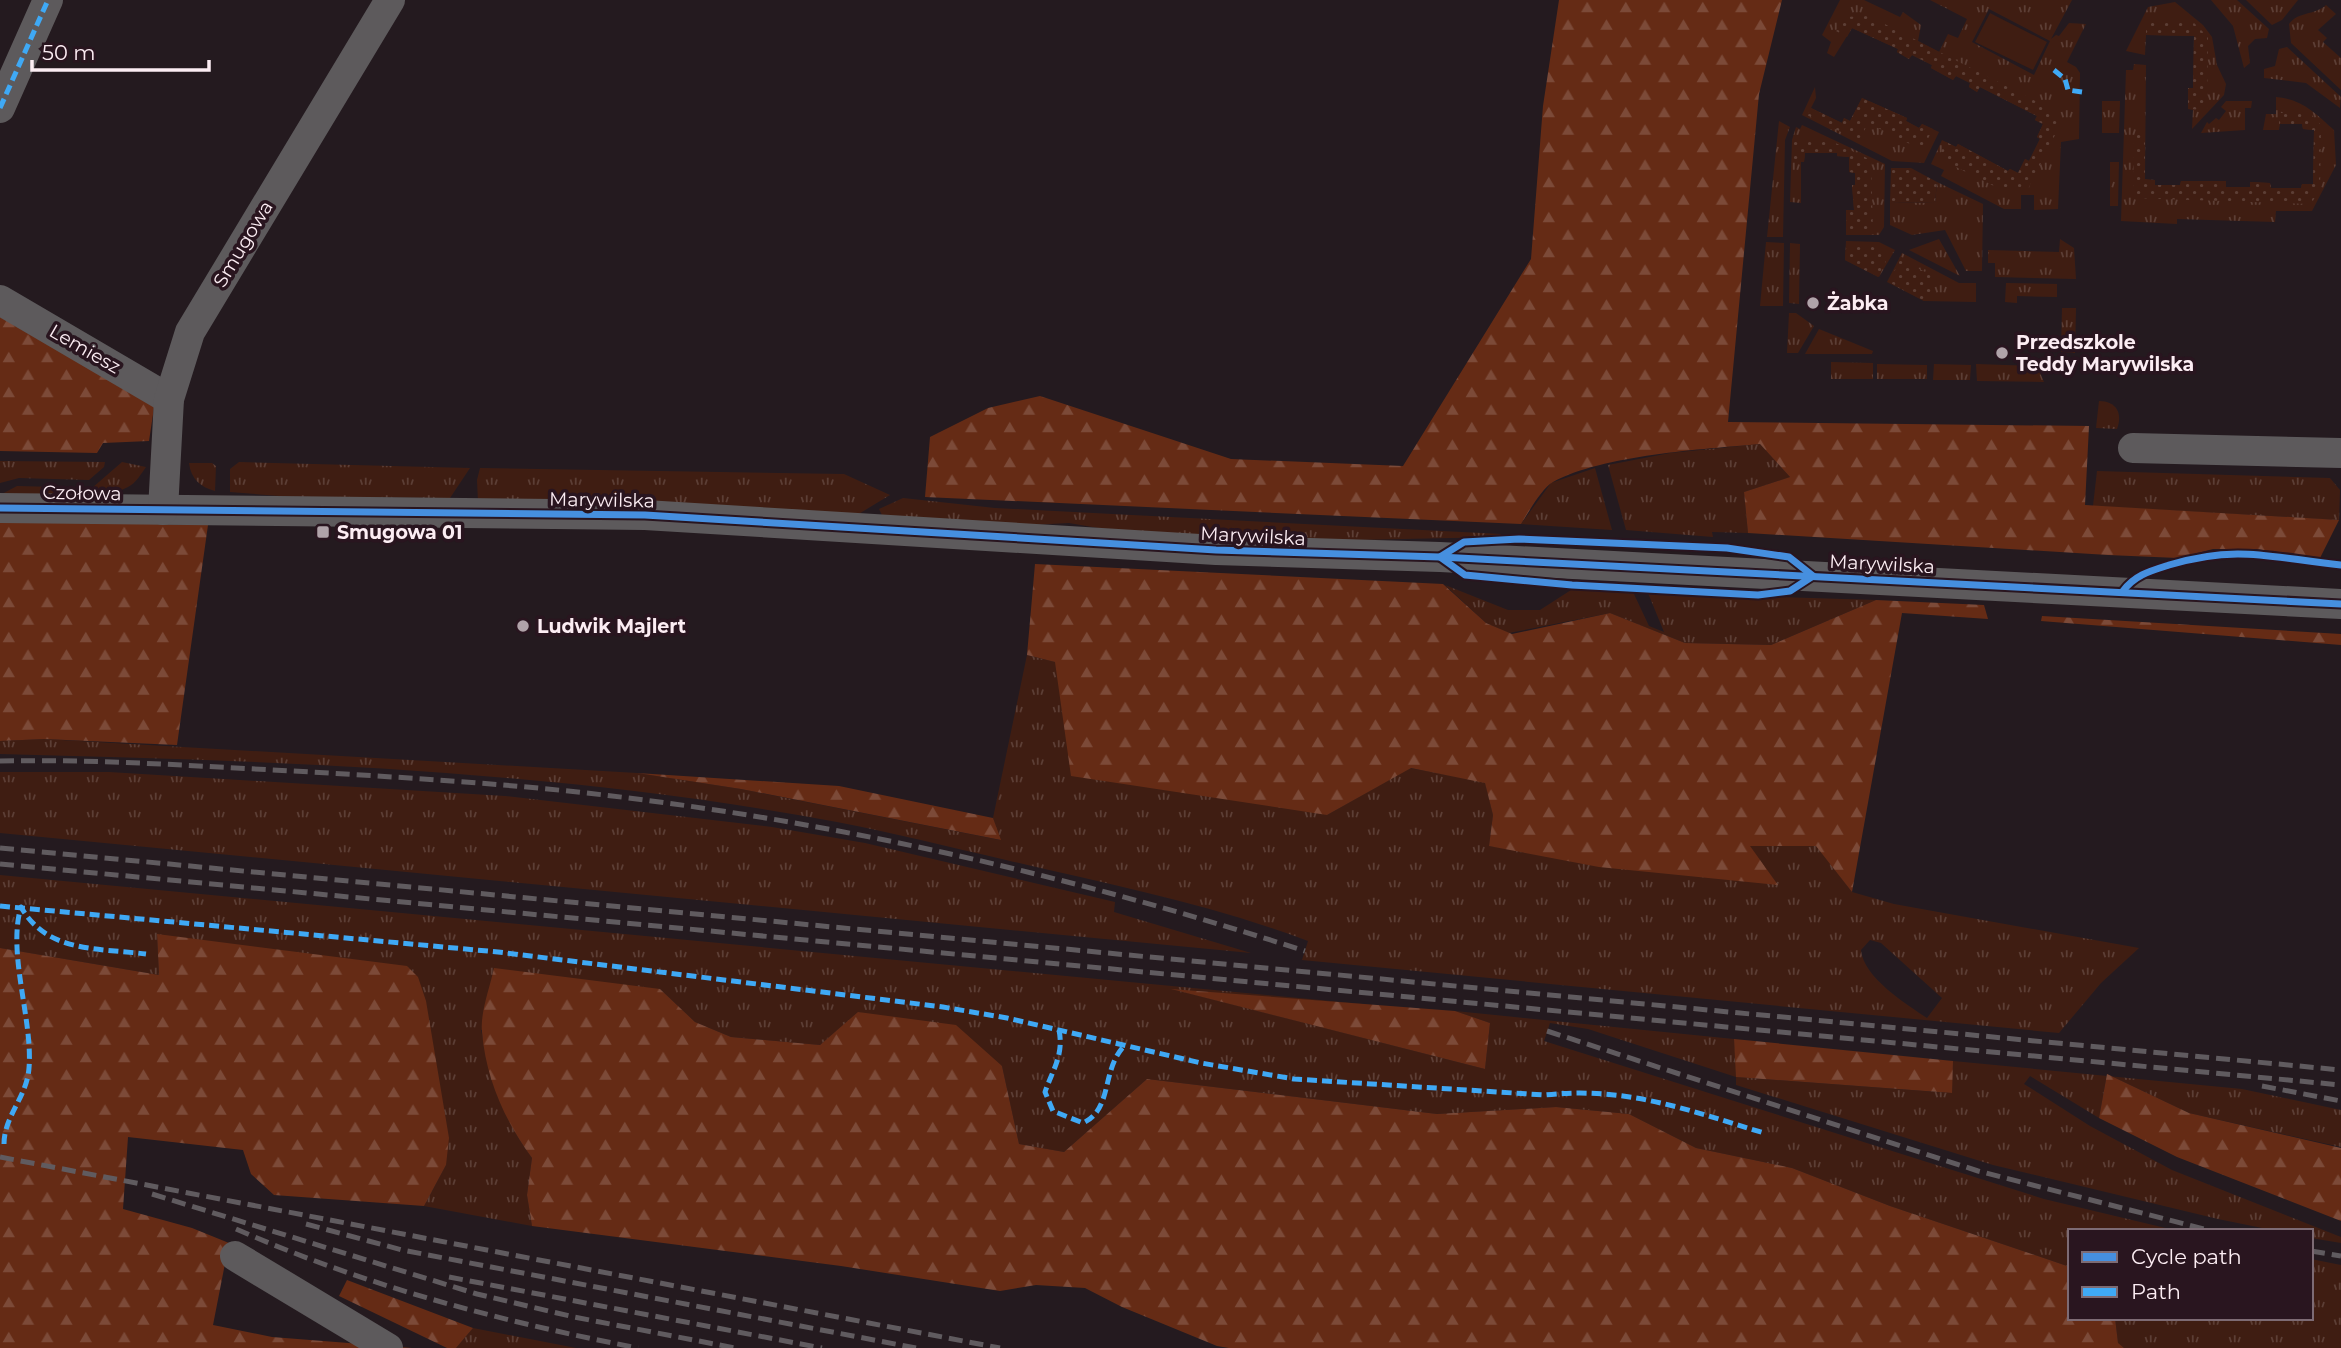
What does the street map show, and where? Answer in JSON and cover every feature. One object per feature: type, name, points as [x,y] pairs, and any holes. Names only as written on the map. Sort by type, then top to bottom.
[{"type":"street","points":[[0,108],[48,0]]},
{"type":"street","name":"Smugowa","points":[[163,510],[169,399],[190,332],[390,0]]},
{"type":"street","name":"Lemiesz","points":[[0,299],[169,399]]},
{"type":"street","points":[[2133,448],[2341,453]]},
{"type":"street","name":"Czołowa","points":[[0,508],[163,510]]},
{"type":"street","name":"Marywilska","points":[[163,510],[645,515],[1216,550],[1715,570],[2341,604]]},
{"type":"street","points":[[235,1256],[388,1348]]},
{"type":"green space","points":[[1559,0],[1782,0],[1759,94],[1728,422],[2089,426],[2085,505],[2339,520],[2320,558],[2256,549],[2213,549],[2178,558],[2108,555],[1748,533],[1744,492],[1790,477],[1760,444],[1625,459],[1574,473],[1549,485],[1521,524],[925,497],[930,437],[988,408],[1040,396],[1231,459],[1403,466],[1531,259],[1543,106]]},
{"type":"green space","points":[[1840,0],[1864,0],[1900,17],[1903,12],[1921,25],[1918,41],[1939,52],[1948,34],[1958,38],[1967,19],[1930,0],[2072,0],[2051,39],[2059,36],[2069,23],[2086,24],[2067,62],[2080,73],[2079,139],[2061,142],[2058,209],[2034,210],[2034,195],[2021,195],[2021,209],[2004,209],[1941,176],[1944,170],[1931,164],[1942,140],[1956,147],[1958,144],[2008,171],[2010,169],[2018,173],[2025,159],[2029,161],[2040,139],[2037,137],[2043,124],[2035,120],[2037,116],[1980,87],[1977,92],[1969,87],[1970,83],[1956,76],[1953,80],[1931,68],[1932,65],[1912,55],[1909,59],[1897,52],[1898,49],[1852,28],[1834,57],[1827,53],[1831,42],[1822,35]],"holes":[[[1989,9],[2050,41],[2034,75],[1972,42]]]},
{"type":"green space","points":[[2211,0],[2237,0],[2269,29],[2267,38],[2255,39],[2248,46],[2250,63],[2244,68],[2233,26]]},
{"type":"green space","points":[[2246,0],[2298,0],[2282,20],[2272,25]]},
{"type":"green space","points":[[2175,2],[2203,25],[2212,37],[2217,65],[2226,84],[2224,95],[2192,129],[2193,110],[2188,109],[2188,88],[2193,88],[2194,36],[2146,35],[2145,55],[2126,51],[2148,7]]},
{"type":"green space","points":[[2326,5],[2336,14],[2318,30],[2327,38],[2323,42],[2341,58],[2341,90],[2291,43],[2289,24],[2297,17]]},
{"type":"green space","points":[[1990,13],[2047,42],[2033,70],[1975,42]]},
{"type":"green space","points":[[1869,16],[2057,112],[2057,131],[2027,191],[2004,191],[1938,158],[1946,142],[1956,147],[1958,144],[2008,171],[2010,169],[2018,173],[2025,159],[2029,161],[2040,139],[2037,137],[2043,124],[2035,120],[2037,116],[1980,87],[1977,92],[1969,87],[1970,83],[1956,76],[1953,80],[1931,68],[1932,65],[1912,55],[1909,59],[1897,52],[1898,49],[1852,28],[1847,37],[1836,31],[1843,17]]},
{"type":"green space","points":[[2146,20],[2192,21],[2208,37],[2207,110],[2188,109],[2188,88],[2193,88],[2194,36],[2146,35]]},
{"type":"green space","points":[[2287,47],[2341,97],[2340,108],[2306,83],[2264,78],[2264,69],[2275,66],[2279,49]]},
{"type":"green space","points":[[2134,64],[2146,65],[2145,180],[2155,180],[2155,185],[2180,185],[2181,181],[2226,181],[2226,187],[2250,187],[2250,182],[2270,183],[2271,188],[2301,188],[2302,184],[2313,184],[2314,130],[2303,129],[2302,124],[2280,124],[2279,130],[2263,130],[2266,114],[2276,114],[2276,97],[2285,98],[2308,108],[2334,130],[2336,165],[2312,211],[2276,211],[2275,222],[2177,219],[2177,224],[2121,221],[2126,70],[2133,70]]},
{"type":"green space","points":[[1815,87],[1816,98],[1811,108],[1842,123],[1844,118],[1850,121],[1862,98],[1907,118],[1906,121],[1919,128],[1922,124],[1939,132],[1924,163],[1892,161],[1802,115]]},
{"type":"green space","points":[[1862,98],[1907,118],[1906,121],[1919,128],[1922,124],[1933,129],[1922,150],[1868,123],[1859,141],[1807,115],[1811,108],[1842,123],[1844,118],[1850,121]]},
{"type":"green space","points":[[2102,101],[2120,101],[2119,133],[2102,133]]},
{"type":"green space","points":[[2226,101],[2252,101],[2251,108],[2245,108],[2245,130],[2201,133],[2207,122],[2209,124],[2216,118],[2219,120],[2226,111],[2221,107]]},
{"type":"green space","points":[[2279,113],[2310,113],[2321,125],[2320,189],[2311,204],[2133,198],[2134,135],[2145,135],[2145,179],[2155,180],[2155,185],[2180,185],[2181,181],[2226,181],[2226,187],[2250,187],[2250,182],[2270,183],[2271,188],[2301,188],[2302,184],[2313,184],[2314,130],[2303,129],[2302,124],[2279,124]]},
{"type":"green space","points":[[1779,121],[1790,127],[1785,140],[1783,237],[1767,237]]},
{"type":"green space","points":[[1802,125],[1885,164],[1884,227],[1879,235],[1846,235],[1846,210],[1854,210],[1852,185],[1855,185],[1855,173],[1849,172],[1849,157],[1837,156],[1837,153],[1805,153],[1804,162],[1801,162],[1801,203],[1790,202],[1792,140],[1796,127],[1800,129]]},
{"type":"green space","points":[[1793,140],[1831,141],[1871,160],[1873,233],[1846,232],[1846,210],[1854,210],[1852,185],[1855,185],[1855,173],[1849,172],[1849,157],[1837,156],[1837,153],[1805,153],[1804,162],[1792,162]]},
{"type":"green space","points":[[2110,162],[2119,162],[2118,206],[2110,206]]},
{"type":"green space","points":[[1891,168],[1911,168],[1937,182],[1935,203],[1890,202]]},
{"type":"green space","points":[[1937,182],[1983,204],[1982,271],[1966,271],[1945,230],[1912,235],[1890,225],[1890,202],[1935,203]]},
{"type":"green space","points":[[1939,239],[1960,276],[1909,250]]},
{"type":"green space","points":[[2060,239],[2074,248],[2076,279],[1995,277],[1995,263],[1988,263],[1988,250],[2059,252]]},
{"type":"green space","points":[[1846,241],[1879,242],[1895,250],[1879,277],[1845,260]]},
{"type":"green space","points":[[1766,242],[1784,243],[1783,306],[1760,306]]},
{"type":"green space","points":[[1790,243],[1800,244],[1799,304],[1789,303]]},
{"type":"green space","points":[[1846,245],[1871,246],[1889,255],[1878,277],[1845,260]]},
{"type":"green space","points":[[1902,253],[1959,283],[1976,283],[1976,302],[1924,301],[1887,282]]},
{"type":"green space","points":[[1900,259],[1933,276],[1932,301],[1924,301],[1889,282]]},
{"type":"green space","points":[[2006,283],[2057,284],[2057,297],[2017,296],[2017,303],[2005,302]]},
{"type":"green space","points":[[2062,308],[2076,308],[2075,353],[2061,352]]},
{"type":"green space","points":[[1789,313],[1796,313],[1814,326],[1798,353],[1787,353]]},
{"type":"green space","points":[[0,317],[155,401],[149,441],[103,443],[97,453],[0,451]]},
{"type":"green space","points":[[1819,329],[1873,351],[1872,354],[1805,354]]},
{"type":"green space","points":[[1831,362],[1873,363],[1873,379],[1831,379]]},
{"type":"green space","points":[[1877,364],[1927,365],[1927,379],[1877,379]]},
{"type":"green space","points":[[1934,364],[1971,365],[1970,380],[1933,380]]},
{"type":"green space","points":[[1976,364],[2037,366],[2044,382],[1977,381]]},
{"type":"green space","points":[[2099,401],[2110,403],[2117,409],[2117,429],[2096,428]]},
{"type":"green space","points":[[1760,444],[1790,477],[1744,492],[1748,533],[1712,532],[1713,537],[1626,530],[1608,465],[1670,453]]},
{"type":"green space","points":[[0,461],[105,462],[104,467],[89,480],[19,478],[0,483]]},
{"type":"green space","points":[[122,462],[146,467],[133,483],[115,492],[83,497],[0,495],[17,486],[92,488]]},
{"type":"green space","points":[[239,462],[470,468],[450,498],[292,497],[230,492],[230,469]]},
{"type":"green space","points":[[189,463],[212,463],[216,466],[215,491],[197,482]]},
{"type":"green space","points":[[480,468],[844,474],[890,495],[852,518],[478,501],[477,480]]},
{"type":"green space","points":[[1595,468],[1612,530],[1521,524],[1551,483]]},
{"type":"green space","points":[[2097,471],[2330,478],[2340,490],[2339,520],[2093,506]]},
{"type":"green space","points":[[903,498],[995,508],[1501,534],[1500,537],[1305,541],[1110,530],[1069,523],[1009,526],[884,519],[879,509]]},
{"type":"green space","points":[[0,521],[208,525],[177,745],[44,739],[0,741]]},
{"type":"green space","points":[[1035,564],[1443,584],[1486,623],[1512,634],[1610,613],[1685,643],[1771,645],[1876,600],[1984,605],[1988,619],[1902,613],[1852,892],[1816,846],[1750,846],[1778,885],[1599,867],[1489,846],[1493,815],[1485,783],[1411,768],[1327,815],[1071,776],[1055,662],[1027,655]]},
{"type":"green space","points":[[1445,585],[1508,610],[1540,610],[1571,590],[1633,592],[1649,626],[1664,632],[1648,593],[1876,600],[1771,645],[1685,643],[1610,613],[1509,633],[1486,623]]},
{"type":"green space","points":[[2042,616],[2341,634],[2341,645],[2041,621]]},
{"type":"green space","points":[[1027,655],[1055,662],[1327,815],[1410,768],[1485,782],[1493,815],[1489,846],[1777,884],[1749,846],[1817,846],[1852,892],[1894,904],[2139,948],[2101,983],[2059,1033],[1302,960],[1308,941],[1196,905],[880,831],[734,804],[525,779],[420,771],[210,760],[0,754],[0,741],[44,739],[637,773],[741,789],[1000,840],[993,818]],"holes":[[[1870,940],[1881,943],[1942,998],[1927,1018],[1887,989],[1869,970],[1861,950]]]},
{"type":"green space","points":[[0,772],[109,772],[505,796],[772,827],[865,843],[1115,902],[1114,912],[1251,953],[0,833]]},
{"type":"green space","points":[[637,773],[839,786],[993,818],[1001,840],[741,789]]},
{"type":"green space","points":[[0,875],[1373,1005],[1176,990],[1485,1069],[1490,1023],[1455,1011],[1734,1039],[1737,1077],[1951,1093],[1953,1061],[2107,1076],[2099,1118],[2030,1076],[2024,1084],[2090,1126],[2172,1170],[2341,1237],[2341,1243],[2313,1238],[2313,1229],[2267,1229],[1993,1165],[1736,1085],[1736,1077],[1588,1029],[1550,1023],[1544,1041],[2044,1199],[2170,1229],[2068,1229],[2068,1266],[1890,1206],[1792,1168],[1696,1148],[1629,1114],[1556,1107],[1437,1114],[1147,1079],[1064,1152],[1019,1144],[1002,1066],[859,1012],[820,1045],[731,1037],[695,1022],[660,989],[481,1030],[499,1097],[512,1127],[532,1158],[527,1195],[532,1226],[424,1206],[446,1165],[157,934],[159,975],[0,948]]},
{"type":"green space","points":[[157,934],[407,966],[418,977],[426,1001],[449,1138],[446,1165],[424,1206],[274,1195],[251,1174],[243,1150],[128,1137],[123,1209],[192,1228],[229,1243],[213,1325],[272,1337],[412,1348],[0,1348],[0,948],[159,975]]},
{"type":"green space","points":[[494,968],[660,989],[695,1022],[731,1037],[820,1045],[858,1012],[956,1025],[1002,1066],[1019,1144],[1064,1152],[1147,1079],[1437,1114],[1556,1107],[1629,1114],[1696,1148],[1792,1168],[1890,1206],[2068,1266],[2068,1320],[2115,1320],[2118,1343],[2124,1348],[1229,1348],[1217,1346],[1122,1307],[1085,1288],[1036,1285],[1000,1291],[841,1266],[532,1226],[527,1195],[532,1158],[505,1114],[492,1083],[482,1032]]},
{"type":"green space","points":[[1171,989],[1455,1011],[1490,1023],[1485,1069]]},
{"type":"green space","points":[[1734,1039],[1953,1061],[1952,1093],[1736,1077]]},
{"type":"green space","points":[[2107,1074],[2189,1113],[2341,1148],[2341,1221],[2177,1157],[2099,1118]]},
{"type":"green space","points":[[2112,1076],[2242,1089],[2341,1110],[2341,1147],[2189,1113]]},
{"type":"green space","points":[[2313,1259],[2341,1265],[2341,1348],[2124,1348],[2118,1344],[2115,1320],[2313,1320]]},
{"type":"green space","points":[[347,1280],[473,1328],[456,1348],[447,1348],[339,1296]]},
{"type":"green space","points":[[473,1328],[576,1348],[456,1348]]},
{"type":"railway","points":[[0,761],[146,763],[410,778],[565,791],[693,807],[870,837],[958,856],[1132,899],[1305,951]]},
{"type":"railway","points":[[0,848],[2341,1070]]},
{"type":"railway","points":[[0,864],[2341,1085]]},
{"type":"railway","points":[[1547,1031],[1978,1171],[2204,1229]]},
{"type":"railway","points":[[2262,1086],[2341,1101]]},
{"type":"railway","points":[[0,1157],[1000,1348]]},
{"type":"railway","points":[[152,1194],[477,1294],[574,1317],[735,1348]]},
{"type":"railway","points":[[306,1224],[402,1250],[916,1348]]},
{"type":"railway","points":[[236,1229],[334,1268],[434,1300],[484,1314],[638,1348]]},
{"type":"railway","points":[[2313,1251],[2341,1256]]},
{"type":"railway","points":[[449,1277],[822,1348]]},
{"type":"marked path","points":[[0,108],[48,0]]},
{"type":"marked path","points":[[2054,70],[2065,79],[2068,90],[2082,92]]},
{"type":"marked path","points":[[0,906],[498,952],[943,1007],[1007,1018],[1201,1063],[1294,1079],[1545,1095],[1575,1093],[1630,1097],[1683,1108],[1764,1133]]},
{"type":"marked path","points":[[4,1144],[8,1124],[24,1088],[29,1068],[27,1029],[18,966],[17,925],[21,907],[32,922],[59,941],[92,949],[146,954]]},
{"type":"marked path","points":[[1059,1030],[1059,1055],[1045,1092],[1053,1111],[1083,1123],[1099,1109],[1112,1067],[1124,1046]]},
{"type":"cycle path","points":[[0,508],[645,515],[1216,550],[1440,557],[2341,604]]},
{"type":"cycle path","points":[[1519,539],[1727,548],[1789,557],[1813,576],[1790,591],[1758,595],[1572,585],[1465,575],[1440,557],[1464,542],[1519,539]]},
{"type":"cycle path","points":[[2123,591],[2138,577],[2149,572],[2216,555],[2255,554],[2341,565]]},
{"type":"place","name":"Żabka","points":[[1813,303]]},
{"type":"place","name":"Przedszkole Teddy Marywilska","points":[[2002,353]]},
{"type":"place","name":"Smugowa 01","points":[[323,532]]},
{"type":"place","name":"Ludwik Majlert","points":[[523,626]]}]
